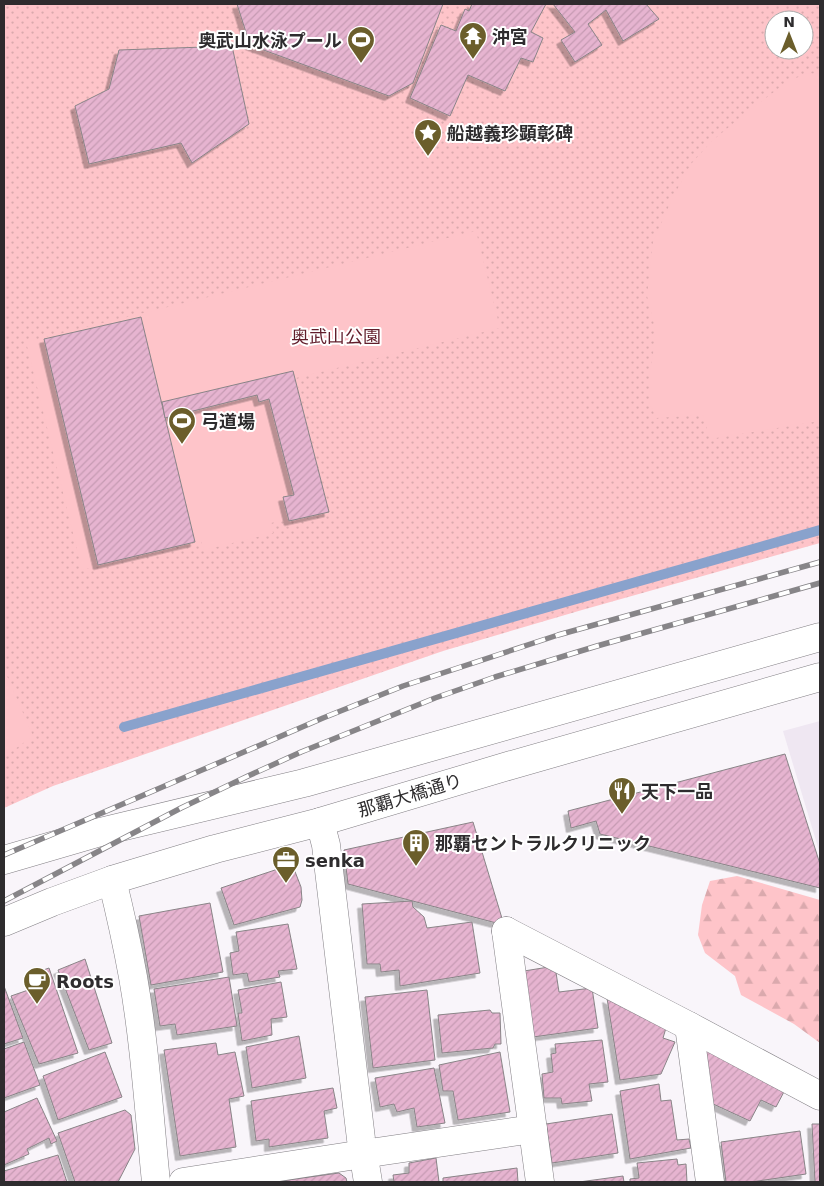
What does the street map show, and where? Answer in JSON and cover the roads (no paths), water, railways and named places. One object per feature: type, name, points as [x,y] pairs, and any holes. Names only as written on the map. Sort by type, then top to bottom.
[{"type":"street","points":[[4,860],[100,832],[304,783],[820,637]]},
{"type":"street","name":"那覇大橋通り","points":[[4,922],[112,880],[215,849],[320,822],[820,677]]},
{"type":"street","points":[[320,822],[326,845],[368,1182]]},
{"type":"street","points":[[112,880],[133,979],[144,1055],[156,1182]]},
{"type":"street","points":[[540,1182],[506,931],[820,1096]]},
{"type":"street","points":[[689,1026],[710,1182]]},
{"type":"street","points":[[183,1182],[533,1129]]},
{"type":"waterway","points":[[124,727],[820,530]]},
{"type":"railway","points":[[4,855],[323,718],[403,686],[558,635],[820,562]]},
{"type":"railway","points":[[4,901],[181,808],[248,776],[301,752],[435,698],[495,677],[597,646],[820,583]]},
{"type":"place","name":"沖宮","points":[[473,60]]},
{"type":"place","name":"奥武山水泳プール","points":[[361,64]]},
{"type":"place","name":"船越義珍顕彰碑","points":[[428,157]]},
{"type":"place","name":"弓道場","points":[[182,445]]},
{"type":"place","name":"天下一品","points":[[622,815]]},
{"type":"place","name":"那覇セントラルクリニック","points":[[416,867]]},
{"type":"place","name":"senka","points":[[286,884]]},
{"type":"place","name":"Roots","points":[[37,1005]]},
{"type":"park label","name":"奥武山公園","points":[[336,336]]}]
